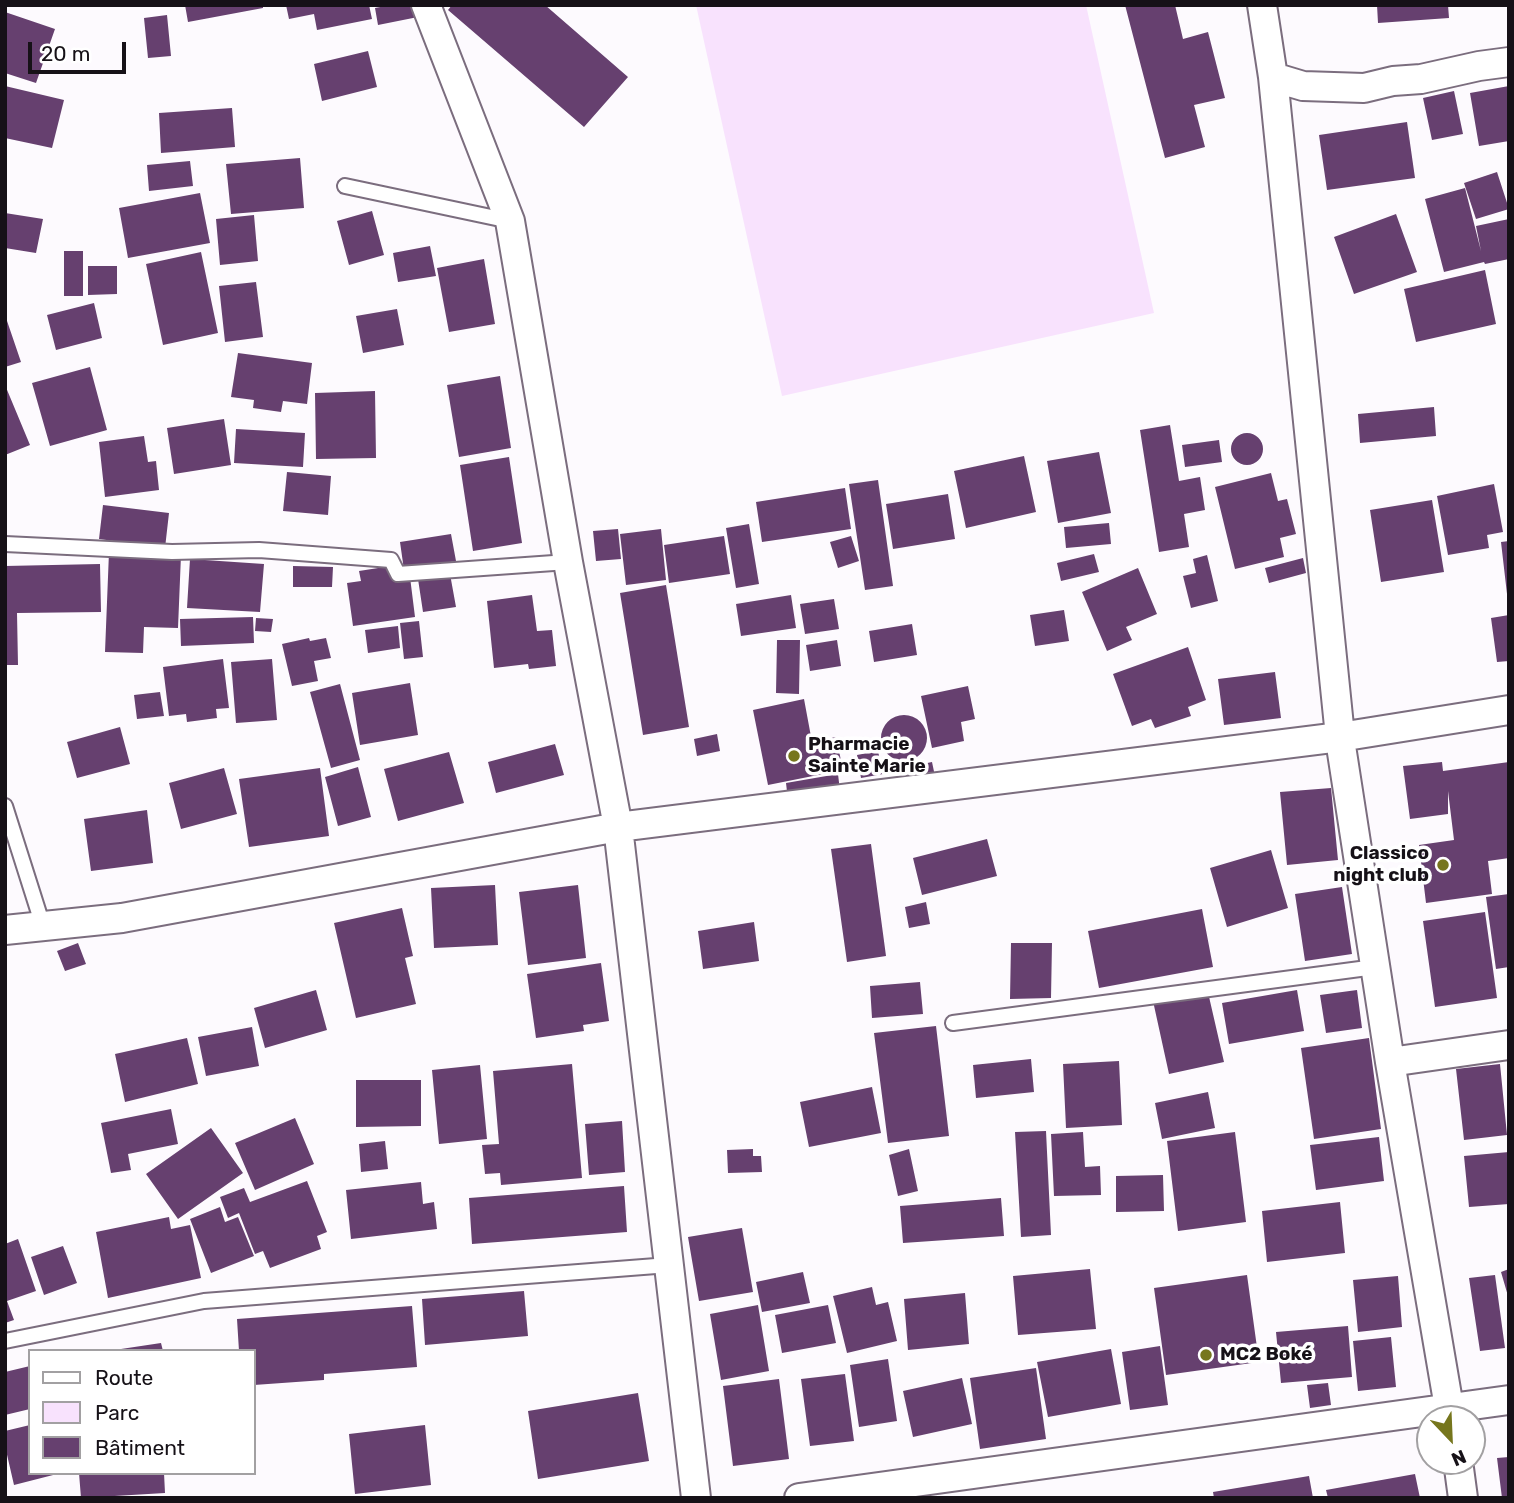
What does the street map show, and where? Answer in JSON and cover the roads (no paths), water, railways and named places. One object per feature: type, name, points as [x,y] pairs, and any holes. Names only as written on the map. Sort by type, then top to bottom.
[{"type":"street","points":[[426,5],[510,221],[568,562],[618,827],[696,1498]]},
{"type":"street","points":[[1262,5],[1273,77],[1340,737],[1390,1062],[1448,1405]]},
{"type":"street","points":[[1273,77],[1303,86],[1364,88],[1509,62]]},
{"type":"street","points":[[5,930],[122,918],[618,827],[1340,737],[1509,710]]},
{"type":"street","points":[[1390,1062],[1509,1045]]},
{"type":"street","points":[[1486,1405],[1509,1400]]},
{"type":"street","points":[[799,1498],[1416,1418]]},
{"type":"street","points":[[1460,1475],[1463,1498]]},
{"type":"lane","points":[[345,186],[510,221]]},
{"type":"lane","points":[[5,544],[172,552],[272,551],[391,560],[398,574],[568,562]]},
{"type":"lane","points":[[5,806],[43,926]]},
{"type":"lane","points":[[953,1023],[1376,967]]},
{"type":"lane","points":[[5,1342],[204,1301],[669,1265]]},
{"type":"place","name":"Pharmacie Sainte Marie","points":[[794,756]]},
{"type":"place","name":"Classico night club","points":[[1443,865]]},
{"type":"place","name":"MC2 Boké","points":[[1206,1355]]}]
